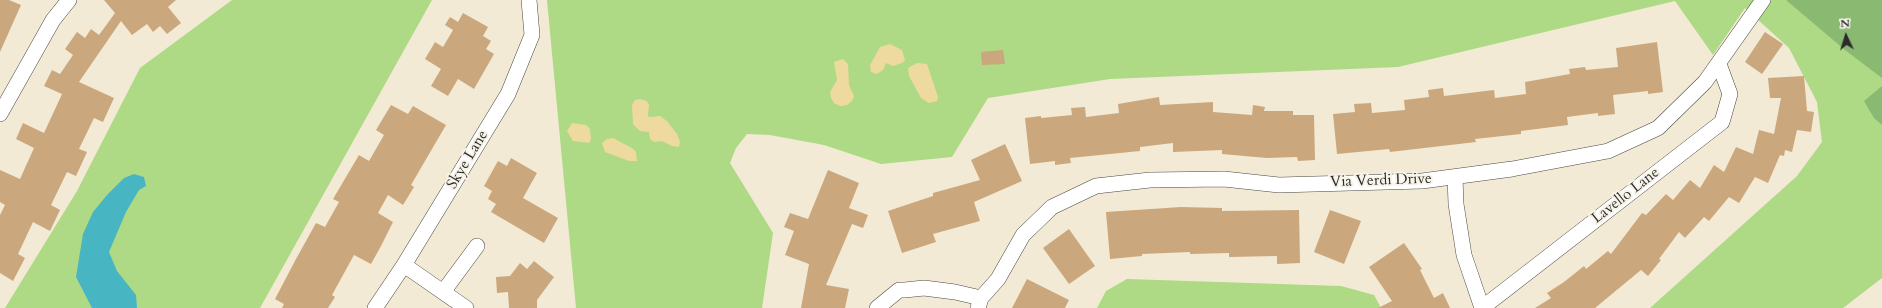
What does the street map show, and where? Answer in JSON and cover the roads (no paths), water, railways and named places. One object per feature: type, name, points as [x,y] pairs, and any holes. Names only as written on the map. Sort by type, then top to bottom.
[{"type":"street","points":[[0,114],[53,20],[69,0]]},
{"type":"street","name":"Skye Lane","points":[[375,308],[404,265],[508,94],[532,35],[529,0]]},
{"type":"street","name":"Via Verdi Drive","points":[[877,308],[899,290],[924,288],[955,292],[980,303],[998,279],[1023,234],[1052,207],[1096,186],[1150,180],[1224,179],[1278,185],[1422,181],[1455,177],[1608,151],[1658,128],[1706,82],[1730,45],[1763,0]]},
{"type":"street","name":"Lavello Lane","points":[[1482,308],[1722,122],[1730,94],[1719,64]]},
{"type":"street","points":[[1455,177],[1456,204],[1464,255],[1482,308]]},
{"type":"street","points":[[443,292],[477,246]]},
{"type":"street","points":[[404,265],[466,308]]},
{"type":"water","points":[[134,174],[144,177],[146,186],[139,190],[126,212],[109,252],[117,271],[136,295],[137,308],[92,308],[76,277],[83,234],[93,212],[107,195],[124,178]]}]
